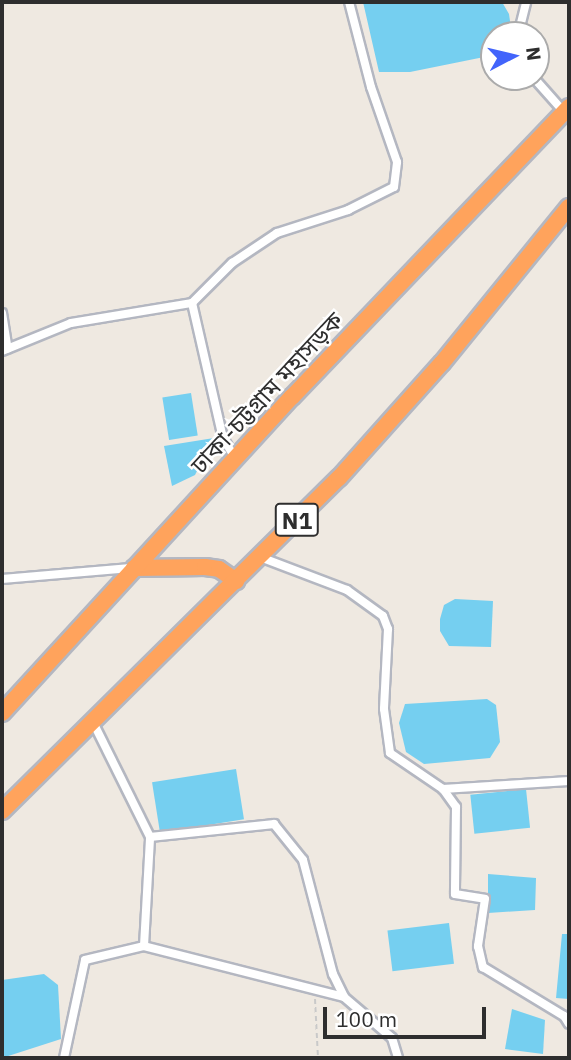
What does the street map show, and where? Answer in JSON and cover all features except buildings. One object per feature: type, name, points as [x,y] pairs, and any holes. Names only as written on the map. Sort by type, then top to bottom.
[{"type":"highway","name":"ঢাকা-চট্টগ্রাম মহাসড়ক","points":[[2,713],[236,458],[566,110]]},
{"type":"highway","name":"N1","points":[[2,811],[340,478],[442,363],[569,207]]},
{"type":"highway","points":[[134,568],[205,567],[219,569],[236,581]]},
{"type":"street","points":[[2,313],[5,350],[71,323],[192,303],[232,263],[277,233],[348,210],[394,187],[397,162],[371,87],[349,2]]},
{"type":"street","points":[[521,21],[526,2]]},
{"type":"street","points":[[547,91],[566,110]]},
{"type":"street","points":[[192,303],[223,438],[236,458]]},
{"type":"street","points":[[260,557],[347,590],[383,616],[388,629],[384,709],[390,752],[443,789],[456,807],[459,832],[455,894],[485,899],[478,946],[483,967],[564,1016],[569,1024]]},
{"type":"street","points":[[2,579],[134,568]]},
{"type":"street","points":[[93,722],[150,837],[144,946]]},
{"type":"street","points":[[443,789],[569,781]]},
{"type":"street","points":[[150,837],[274,824],[303,860],[333,974],[344,997],[392,1038],[398,1058]]},
{"type":"street","points":[[64,1058],[85,960],[144,946],[344,997]]},
{"type":"path","points":[[315,991],[318,1058]]},
{"type":"water","points":[[363,2],[502,2],[509,14],[510,21],[480,21],[480,58],[410,72],[379,72]]},
{"type":"water","points":[[191,393],[198,435],[169,440],[162,398]]},
{"type":"water","points":[[214,438],[195,475],[172,486],[164,446]]},
{"type":"water","points":[[455,599],[493,601],[491,647],[449,646],[440,631],[440,619],[444,605]]},
{"type":"water","points":[[487,699],[496,705],[500,742],[490,758],[424,764],[406,752],[399,723],[405,704]]},
{"type":"water","points":[[236,769],[244,819],[160,833],[152,782]]},
{"type":"water","points":[[526,789],[530,828],[474,834],[470,795]]},
{"type":"water","points":[[488,874],[536,878],[535,910],[488,913]]},
{"type":"water","points":[[449,923],[454,964],[392,971],[387,931]]},
{"type":"water","points":[[562,934],[569,934],[569,999],[556,998]]},
{"type":"water","points":[[44,974],[58,985],[61,1039],[2,1058],[2,980]]},
{"type":"water","points":[[512,1009],[545,1020],[543,1054],[505,1049]]}]
